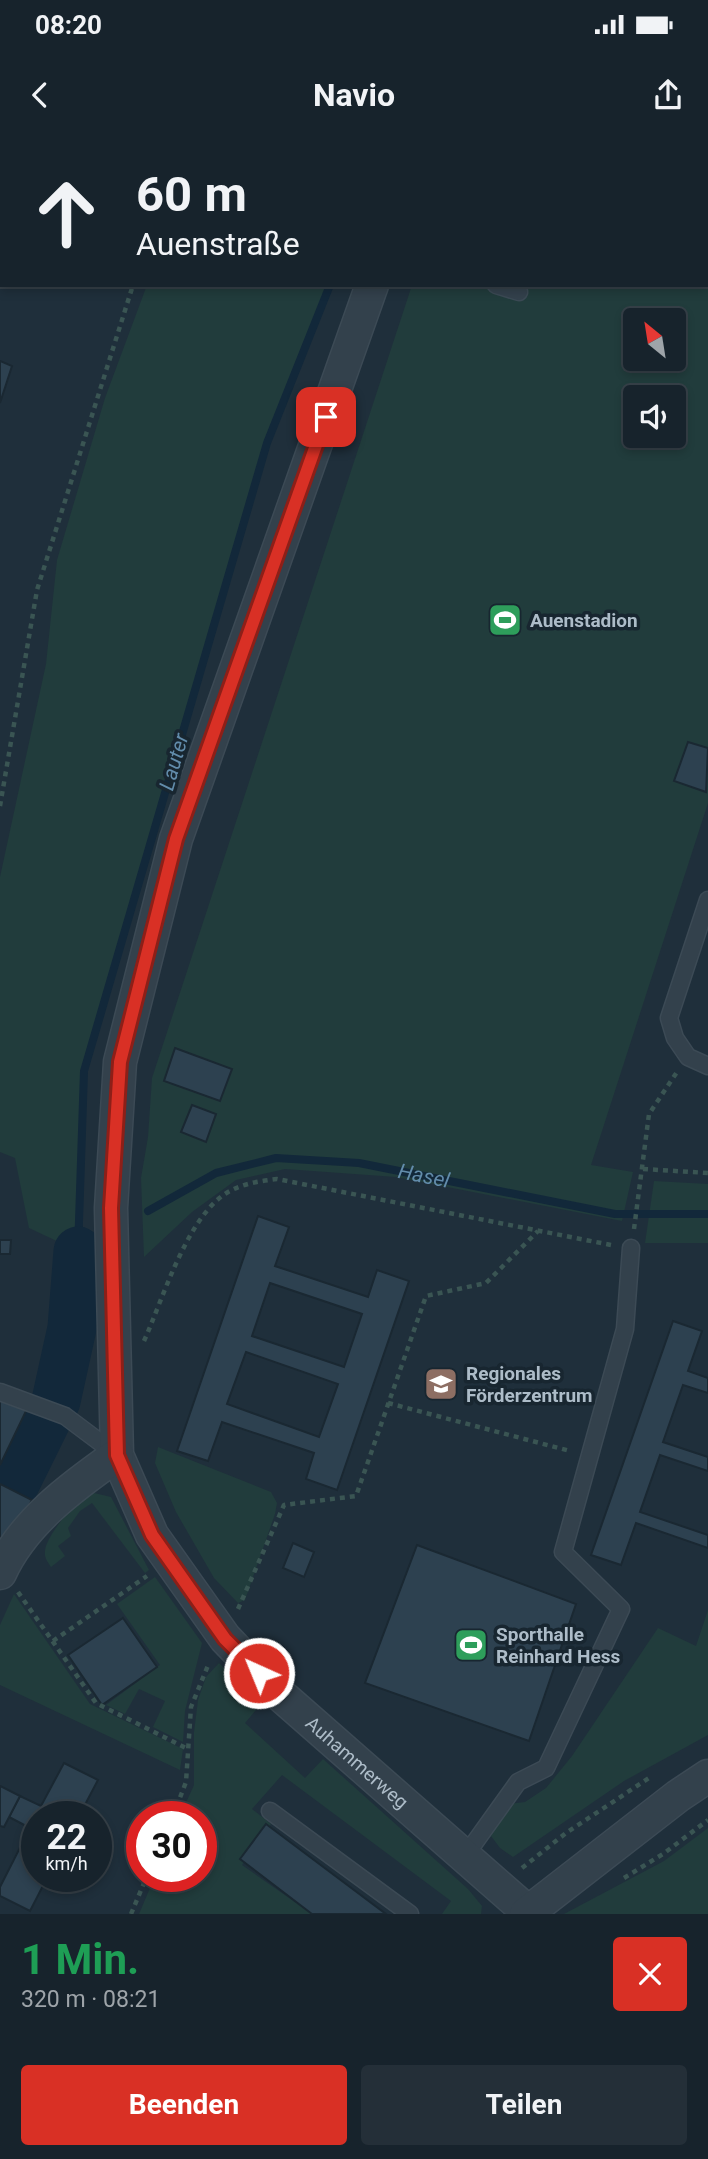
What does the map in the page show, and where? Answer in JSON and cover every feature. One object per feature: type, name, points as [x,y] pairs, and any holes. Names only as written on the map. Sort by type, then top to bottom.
[{"type":"street","points":[[5,1571],[62,1494],[117,1455],[111,1208],[120,1062],[176,839],[371,287]]},
{"type":"street","name":"Auhammerweg","points":[[117,1455],[152,1535],[225,1639],[276,1690],[527,1913]]},
{"type":"street","points":[[527,1913],[678,1796],[708,1776]]},
{"type":"lane","points":[[503,287],[519,292]]},
{"type":"lane","points":[[708,900],[669,1018],[675,1038],[688,1057],[708,1066]]},
{"type":"lane","points":[[465,1856],[518,1782],[545,1769],[621,1609],[563,1552],[625,1329],[631,1248]]},
{"type":"lane","points":[[0,1392],[65,1416],[117,1455]]},
{"type":"lane","points":[[270,1811],[410,1914]]},
{"type":"path","points":[[0,806],[37,590],[133,287]]},
{"type":"path","points":[[117,1384],[144,1340],[198,1220],[228,1192],[252,1182],[277,1179],[631,1248],[642,1185],[649,1114],[688,1057]]},
{"type":"path","points":[[643,1169],[708,1173]]},
{"type":"path","points":[[179,1801],[186,1782],[191,1707],[204,1670],[225,1639],[284,1505],[356,1496],[426,1296],[486,1283],[538,1230]]},
{"type":"path","points":[[388,1403],[590,1456]]},
{"type":"path","points":[[53,1641],[170,1560]]},
{"type":"path","points":[[5,1571],[96,1703],[188,1749]]},
{"type":"path","points":[[501,1888],[566,1833],[653,1776]]},
{"type":"path","points":[[131,1914],[140,1892]]},
{"type":"green space","points":[[146,287],[329,287],[267,443],[84,1071],[78,1251],[29,1228],[15,1158],[0,1152],[0,877],[46,664],[57,560],[105,398]]},
{"type":"green space","name":"Auenstadion","points":[[411,287],[708,287],[708,803],[591,1165],[633,1172],[622,1221],[396,1177],[285,1169],[236,1180],[192,1212],[144,1257],[141,1178],[148,1137],[152,1078]]},
{"type":"green space","points":[[654,1181],[708,1184],[708,1243],[645,1243]]},
{"type":"green space","points":[[158,1447],[271,1492],[277,1503],[275,1514],[245,1600],[238,1603],[214,1578],[176,1512],[155,1463]]},
{"type":"green space","points":[[90,1492],[111,1497],[149,1570],[145,1573],[92,1503],[80,1511],[68,1528],[71,1536],[58,1546],[65,1556],[51,1567],[46,1560],[47,1544],[56,1527]]},
{"type":"green space","points":[[155,1577],[202,1643],[185,1711],[183,1742],[153,1727],[165,1701],[139,1689],[125,1714],[106,1705],[160,1665],[117,1604]]},
{"type":"green space","points":[[14,1594],[90,1704],[183,1749],[180,1770],[0,1685],[0,1625]]},
{"type":"green space","points":[[708,1610],[708,1735],[624,1781],[513,1857],[500,1848],[491,1836],[507,1804],[525,1802],[546,1788],[572,1756],[658,1628],[696,1646]]},
{"type":"green space","points":[[219,1663],[261,1704],[245,1723],[305,1778],[323,1759],[468,1889],[482,1906],[481,1914],[442,1914],[451,1901],[282,1775],[252,1809],[271,1824],[242,1865],[312,1914],[139,1914],[148,1892],[217,1892],[217,1801],[187,1801],[194,1785],[194,1732],[198,1700],[206,1677]]},
{"type":"green space","points":[[708,1828],[708,1914],[564,1914],[664,1861]]},
{"type":"building","points":[[0,361],[12,366],[0,403]]},
{"type":"building","points":[[688,742],[708,748],[706,792],[674,781]]},
{"type":"building","points":[[175,1048],[232,1069],[220,1101],[164,1081]]},
{"type":"building","points":[[192,1105],[216,1114],[206,1142],[181,1132]]},
{"type":"building","points":[[258,1216],[289,1227],[275,1266],[368,1297],[377,1270],[409,1281],[337,1490],[306,1479],[314,1453],[222,1422],[208,1461],[177,1451]],"holes":[[[270,1283],[362,1314],[344,1367],[252,1336]],[[246,1352],[338,1384],[319,1437],[227,1404]]]},
{"type":"building","points":[[0,1240],[11,1240],[10,1254],[0,1254]]},
{"type":"building","points":[[673,1321],[702,1331],[688,1371],[708,1378],[708,1393],[683,1385],[663,1442],[708,1457],[708,1471],[660,1455],[640,1512],[708,1535],[708,1548],[636,1523],[621,1565],[591,1555]]},
{"type":"building","points":[[0,1396],[27,1409],[0,1465]]},
{"type":"building","points":[[0,1484],[32,1500],[8,1546],[0,1542]]},
{"type":"building","points":[[293,1543],[314,1552],[304,1577],[283,1568]]},
{"type":"building","name":"Sporthalle Reinhard Hess","points":[[417,1545],[576,1604],[529,1741],[365,1683]]},
{"type":"building","points":[[123,1618],[157,1667],[102,1705],[68,1655]]},
{"type":"building","points":[[64,1763],[98,1780],[87,1801],[44,1801]]},
{"type":"building","points":[[0,1786],[20,1796],[4,1827],[0,1826]]},
{"type":"building","points":[[20,1796],[30,1801],[21,1801],[21,1823],[9,1817]]},
{"type":"building","points":[[266,1824],[386,1914],[312,1914],[240,1859]]},
{"type":"building","points":[[21,1846],[21,1892],[40,1892],[30,1911],[0,1896],[0,1887]]},
{"type":"waterway","name":"Lauter","points":[[78,1251],[84,1071],[267,443],[329,287]]},
{"type":"waterway","name":"Hasel","points":[[148,1211],[216,1173],[276,1158],[359,1163],[615,1214],[708,1214]]},
{"type":"waterway","name":"Hasel","points":[[15,1484],[56,1401],[72,1328],[78,1251]]},
{"type":"place","name":"Auenstadion","points":[[505,620]]},
{"type":"place","name":"Regionales Förderzentrum","points":[[441,1384]]},
{"type":"place","name":"Sporthalle Reinhard Hess","points":[[471,1645]]},
{"type":"route","points":[[259,1673],[225,1639],[152,1535],[117,1455],[111,1208],[120,1062],[176,839],[326,417]]}]
